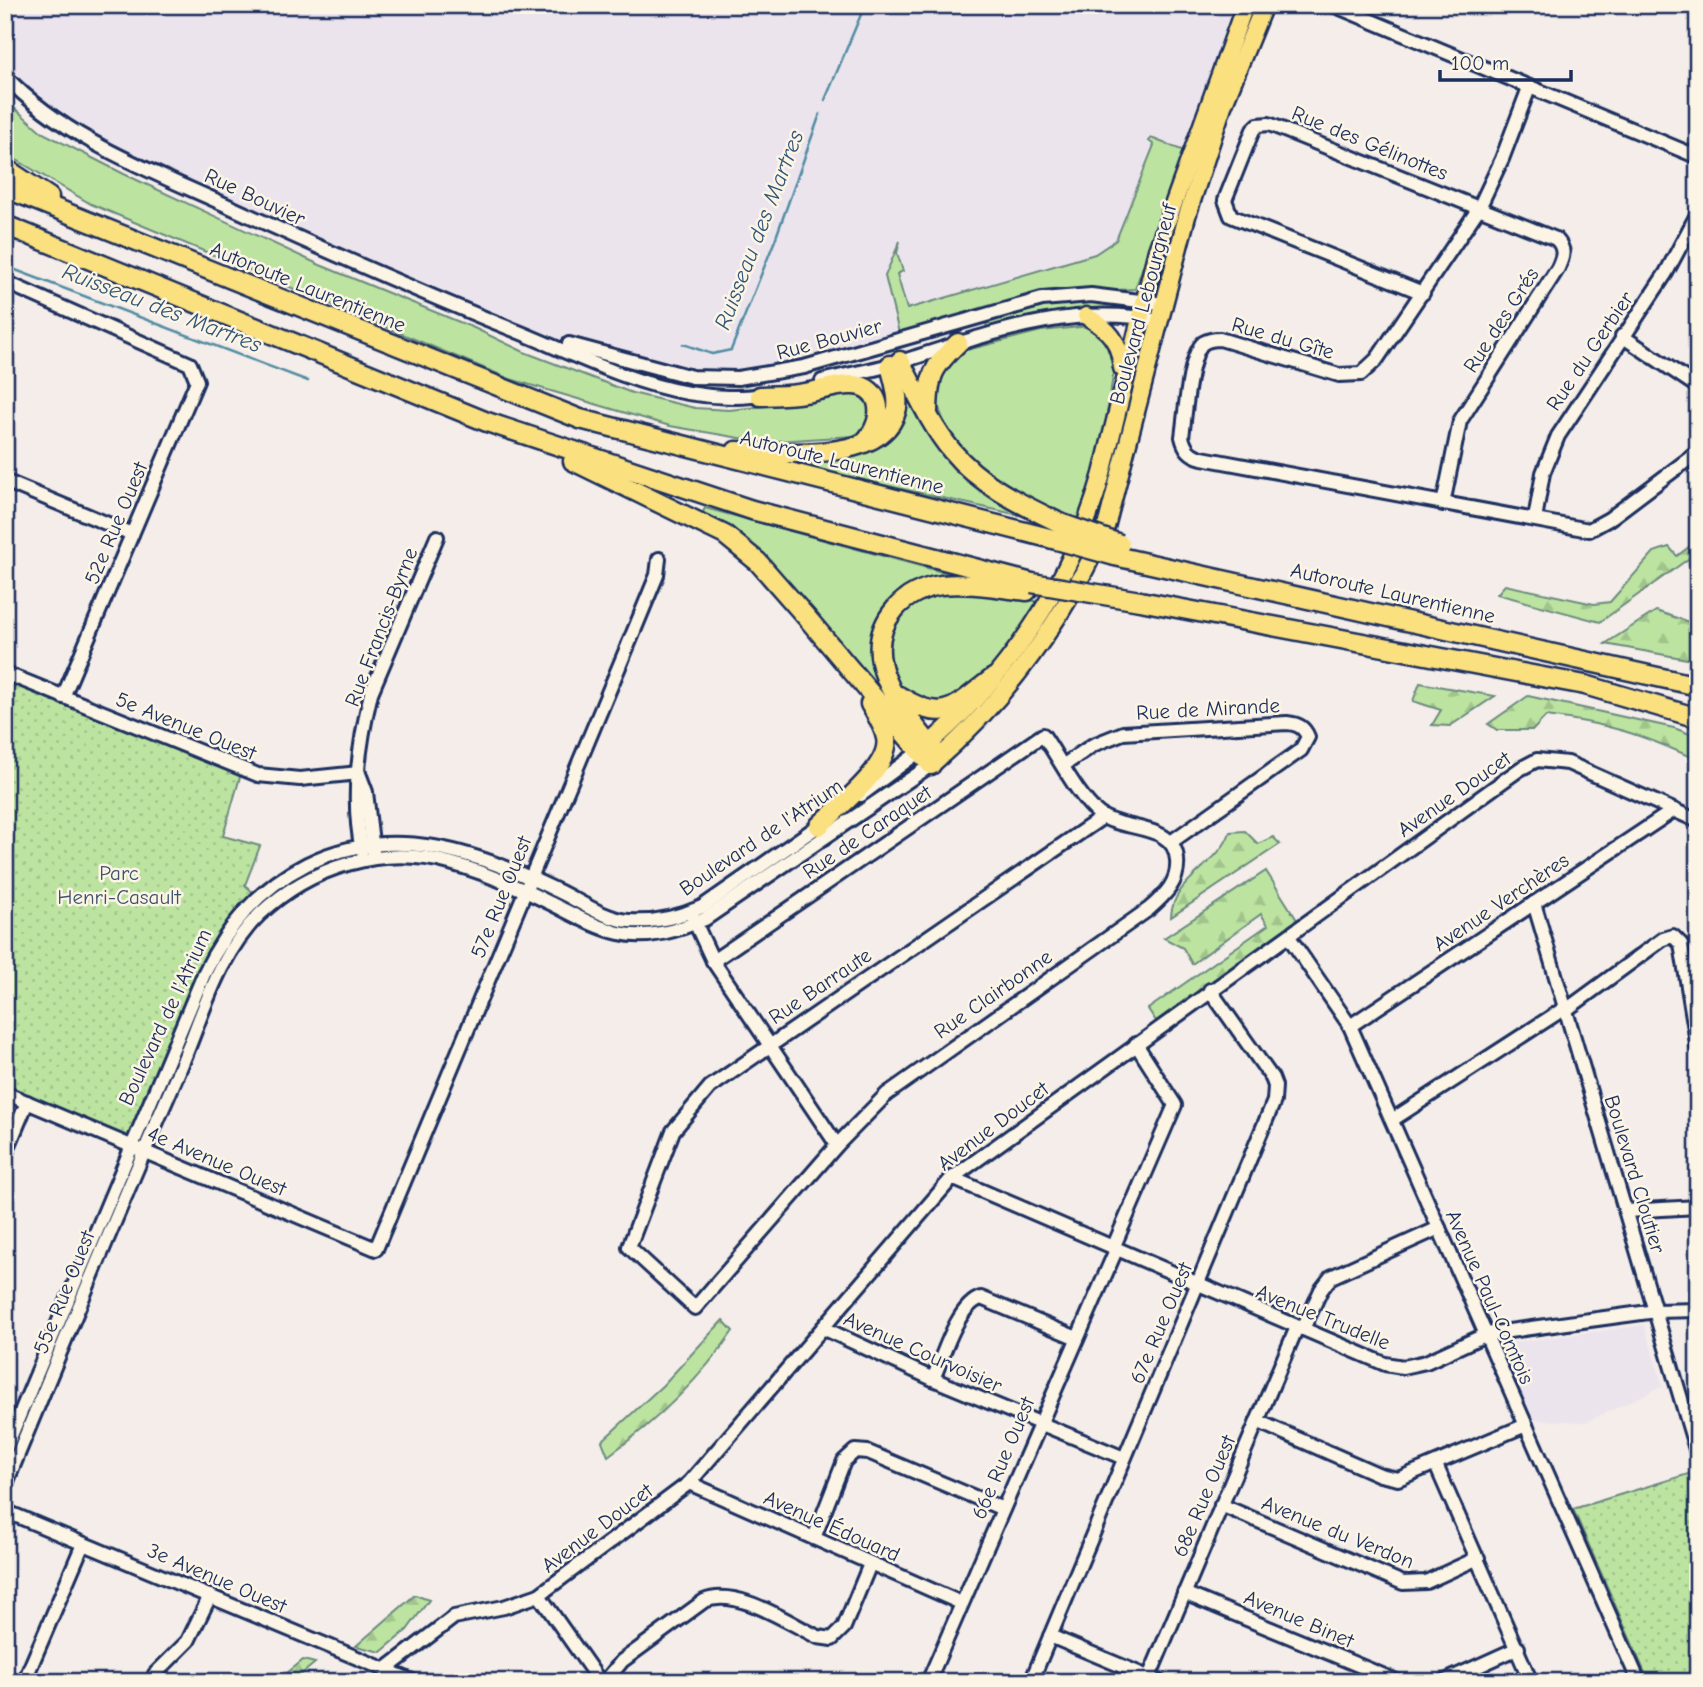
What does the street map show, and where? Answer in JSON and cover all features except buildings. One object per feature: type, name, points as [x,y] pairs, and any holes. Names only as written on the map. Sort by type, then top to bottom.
[{"type":"highway","points":[[5,169],[84,220]]},
{"type":"highway","name":"Autoroute Laurentienne","points":[[5,188],[580,419],[1057,531],[1180,569],[1698,686]]},
{"type":"highway","points":[[5,225],[487,422],[677,509],[725,534],[758,562],[846,665],[930,754]]},
{"type":"highway","points":[[928,415],[930,376],[937,364],[958,344]]},
{"type":"highway","points":[[702,449],[800,453],[861,446],[882,434],[897,408],[895,363]]},
{"type":"highway","points":[[895,363],[951,450],[964,464],[1057,531]]},
{"type":"highway","points":[[760,396],[799,394],[853,385],[867,389],[880,407],[880,417],[874,431],[861,446]]},
{"type":"highway","points":[[487,422],[752,510],[1031,587]]},
{"type":"highway","points":[[930,754],[882,674],[878,654],[884,626],[902,601],[926,588],[948,585],[1031,587],[1135,601],[1586,685],[1694,717]]},
{"type":"highway","points":[[819,826],[876,769],[885,754],[887,739],[879,718],[846,665]]},
{"type":"highway","points":[[892,692],[918,708],[942,712],[951,709],[993,678]]},
{"type":"main road","name":"Boulevard Lebourgneuf","points":[[1070,561],[1093,509],[1143,300],[1179,183],[1245,5]]},
{"type":"main road","name":"Boulevard Lebourgneuf","points":[[1063,612],[1106,527],[1187,216],[1223,106],[1264,5]]},
{"type":"main road","points":[[1086,316],[1114,336],[1119,347],[1123,380]]},
{"type":"main road","name":"Boulevard de l'Atrium","points":[[930,754],[1034,624],[1070,561]]},
{"type":"main road","name":"Boulevard de l'Atrium","points":[[930,754],[1010,686],[1063,612]]},
{"type":"street","points":[[1333,5],[1698,157]]},
{"type":"street","name":"Rue Bouvier","points":[[5,76],[27,99],[74,132],[318,248],[635,378],[675,389],[760,396],[895,363],[1042,321],[1086,316],[1139,317],[1159,321]]},
{"type":"street","name":"Rue du Gîte","points":[[1529,88],[1498,169],[1479,208],[1377,359],[1361,374],[1339,375],[1220,339],[1203,343],[1194,359],[1182,437],[1184,445],[1194,456],[1579,529],[1599,526],[1698,452]]},
{"type":"street","name":"Rue des Gélinottes","points":[[1423,293],[1231,216],[1225,200],[1253,130],[1258,125],[1269,124],[1479,208]]},
{"type":"street","name":"Rue des Grés","points":[[1443,504],[1460,421],[1563,256],[1562,245],[1556,239],[1479,208]]},
{"type":"street","name":"Rue du Gerbier","points":[[1535,519],[1548,454],[1622,336],[1666,273],[1698,213]]},
{"type":"street","name":"52e Rue Ouest","points":[[5,282],[190,363],[197,381],[63,697]]},
{"type":"street","name":"Rue Bouvier","points":[[505,326],[646,367],[703,378],[771,374],[1042,299],[1091,295],[1164,304]]},
{"type":"street","points":[[1622,336],[1698,387]]},
{"type":"street","points":[[888,343],[895,363]]},
{"type":"street","points":[[5,481],[132,534]]},
{"type":"street","name":"Rue Francis-Byrne","points":[[369,860],[355,796],[371,693],[437,537]]},
{"type":"street","name":"57e Rue Ouest","points":[[376,1248],[657,575],[659,559]]},
{"type":"street","name":"5e Avenue Ouest","points":[[5,673],[258,775],[300,779],[359,773]]},
{"type":"street","name":"Rue de Mirande","points":[[1064,765],[1093,745],[1123,733],[1287,723],[1295,723],[1306,731],[1308,737],[1301,750],[1171,842]]},
{"type":"street","name":"Rue de Caraquet","points":[[713,961],[1043,735],[1064,765]]},
{"type":"street","name":"Boulevard de l'Atrium","points":[[136,1148],[204,974],[234,920],[257,896],[287,874],[322,856],[367,844],[408,842],[450,848],[529,877],[627,922],[693,917],[819,826],[930,754]]},
{"type":"street","name":"Boulevard de l'Atrium","points":[[136,1148],[220,972],[243,933],[259,915],[294,887],[337,867],[369,860],[402,857],[448,862],[525,890],[590,922],[621,933],[666,933],[930,754]]},
{"type":"street","name":"Avenue Doucet","points":[[386,1669],[454,1617],[504,1607],[538,1595],[689,1483],[952,1178],[1520,769],[1537,760],[1568,763],[1698,821]]},
{"type":"street","points":[[1064,765],[1094,809],[1103,817],[1155,832],[1171,842]]},
{"type":"street","name":"Avenue Verchères","points":[[1350,1026],[1674,810]]},
{"type":"street","name":"Rue Barraute","points":[[695,1308],[629,1247],[673,1131],[710,1087],[767,1045],[1103,817]]},
{"type":"street","name":"Rue Clairbonne","points":[[695,1308],[836,1144],[912,1074],[1164,896],[1173,884],[1178,868],[1177,853],[1171,842]]},
{"type":"street","name":"Boulevard Cloutier","points":[[1534,903],[1656,1311],[1692,1417],[1698,1456]]},
{"type":"street","points":[[693,917],[713,961],[836,1144]]},
{"type":"street","points":[[1392,1120],[1565,1009],[1663,939],[1673,936],[1681,944],[1698,1048]]},
{"type":"street","name":"Avenue Paul-Comtois","points":[[1289,937],[1350,1026],[1639,1682]]},
{"type":"street","name":"67e Rue Ouest","points":[[1031,1682],[1276,1093],[1272,1078],[1210,990]]},
{"type":"street","name":"66e Rue Ouest","points":[[928,1682],[1175,1105],[1136,1044]]},
{"type":"street","name":"4e Avenue Ouest","points":[[5,1093],[376,1248]]},
{"type":"street","points":[[5,1155],[27,1102]]},
{"type":"street","name":"55e Rue Ouest","points":[[5,1450],[136,1148]]},
{"type":"street","name":"55e Rue Ouest","points":[[5,1486],[136,1148]]},
{"type":"street","name":"Avenue Trudelle","points":[[952,1178],[1370,1359],[1403,1367],[1426,1362],[1487,1334],[1656,1311],[1698,1310]]},
{"type":"street","points":[[1626,1211],[1698,1207]]},
{"type":"street","name":"68e Rue Ouest","points":[[1152,1680],[1184,1593],[1257,1420],[1321,1290],[1331,1277],[1439,1228]]},
{"type":"street","points":[[933,1379],[962,1312],[974,1300],[981,1298],[1077,1338]]},
{"type":"street","name":"Avenue Courvoisier","points":[[823,1328],[933,1379],[1124,1458]]},
{"type":"street","points":[[1257,1420],[1390,1478],[1406,1478],[1526,1425]]},
{"type":"street","points":[[814,1538],[844,1461],[855,1451],[868,1452],[1003,1509]]},
{"type":"street","points":[[1436,1465],[1531,1682]]},
{"type":"street","name":"Avenue Édouard","points":[[689,1483],[961,1603]]},
{"type":"street","name":"Avenue du Verdon","points":[[1221,1505],[1403,1583],[1426,1582],[1478,1558]]},
{"type":"street","name":"3e Avenue Ouest","points":[[5,1511],[415,1682]]},
{"type":"street","points":[[24,1682],[83,1544]]},
{"type":"street","points":[[538,1595],[602,1682],[622,1661],[704,1601],[715,1596],[736,1598],[818,1637],[832,1639],[844,1627],[870,1563]]},
{"type":"street","name":"Avenue Binet","points":[[1184,1593],[1399,1682]]},
{"type":"street","points":[[152,1682],[155,1674],[188,1641],[210,1596]]},
{"type":"street","points":[[1050,1636],[1152,1680]]},
{"type":"street","points":[[1443,1682],[1518,1648]]},
{"type":"shaded area","points":[[5,5],[1245,5],[1157,250],[1063,296],[804,367],[715,378],[579,347],[475,318],[74,132],[5,76]]},
{"type":"shaded area","points":[[1644,1325],[1663,1386],[1586,1422],[1532,1420],[1502,1344]]},
{"type":"green space","points":[[5,100],[43,133],[124,174],[320,265],[474,328],[524,352],[632,393],[695,408],[729,410],[797,403],[854,390],[867,399],[868,420],[863,429],[853,436],[763,442],[670,426],[510,379],[91,204],[5,153]]},
{"type":"green space","points":[[1151,138],[1184,151],[1135,289],[1032,294],[899,333],[885,276],[900,241],[897,253],[903,271],[897,274],[907,309],[1095,254],[1116,240],[1154,145],[1149,141]]},
{"type":"green space","points":[[1189,183],[1159,296],[1151,294],[1179,203]]},
{"type":"green space","points":[[1086,302],[1131,305],[1130,310],[1060,311],[987,327],[986,324],[1030,306]]},
{"type":"green space","points":[[1090,326],[1108,337],[1115,363],[1103,440],[1080,524],[1015,494],[973,462],[942,417],[935,383],[952,356],[963,351],[1041,331]]},
{"type":"green space","points":[[907,397],[943,451],[971,476],[1024,513],[1023,516],[786,463],[785,460],[844,458],[873,450],[885,442],[894,431],[904,398]]},
{"type":"green space","points":[[705,508],[957,576],[883,617],[893,702],[889,705],[804,601],[757,555],[702,514]]},
{"type":"green space","points":[[1698,540],[1698,552],[1600,622],[1497,594],[1505,585],[1594,604],[1610,602],[1654,552],[1669,547],[1677,556]]},
{"type":"green space","points":[[950,589],[1042,602],[1012,647],[953,704],[909,699],[891,676],[886,636],[911,600]]},
{"type":"green space","points":[[1656,611],[1698,625],[1698,661],[1605,644]]},
{"type":"green space","name":"Parc Henri-Casault","points":[[16,677],[242,770],[223,836],[260,846],[245,885],[257,896],[234,921],[130,1145],[5,1093],[5,704]]},
{"type":"green space","points":[[1420,683],[1495,696],[1450,726],[1432,725],[1441,710],[1413,701]]},
{"type":"green space","points":[[1528,696],[1674,728],[1698,737],[1698,771],[1691,768],[1695,759],[1640,736],[1605,726],[1546,716],[1533,730],[1497,730],[1488,724]]},
{"type":"green space","points":[[1245,831],[1258,844],[1273,837],[1280,844],[1171,917],[1179,892],[1217,854],[1230,832]]},
{"type":"green space","points":[[1266,871],[1297,920],[1156,1021],[1148,1009],[1268,925],[1261,914],[1192,964],[1183,948],[1164,938]]},
{"type":"green space","points":[[723,1320],[733,1331],[706,1367],[661,1414],[608,1456],[602,1441],[663,1385]]},
{"type":"green space","points":[[1695,1472],[1698,1481],[1698,1682],[1649,1682],[1573,1509]]},
{"type":"green space","points":[[415,1595],[429,1600],[407,1630],[381,1652],[356,1646]]},
{"type":"green space","points":[[303,1660],[315,1663],[292,1682],[276,1682]]},
{"type":"waterway","name":"Ruisseau des Martres","points":[[825,100],[865,5]]},
{"type":"waterway","name":"Ruisseau des Martres","points":[[683,344],[712,354],[731,350],[775,240],[820,114]]},
{"type":"waterway","name":"Ruisseau des Martres","points":[[5,266],[308,381]]}]
